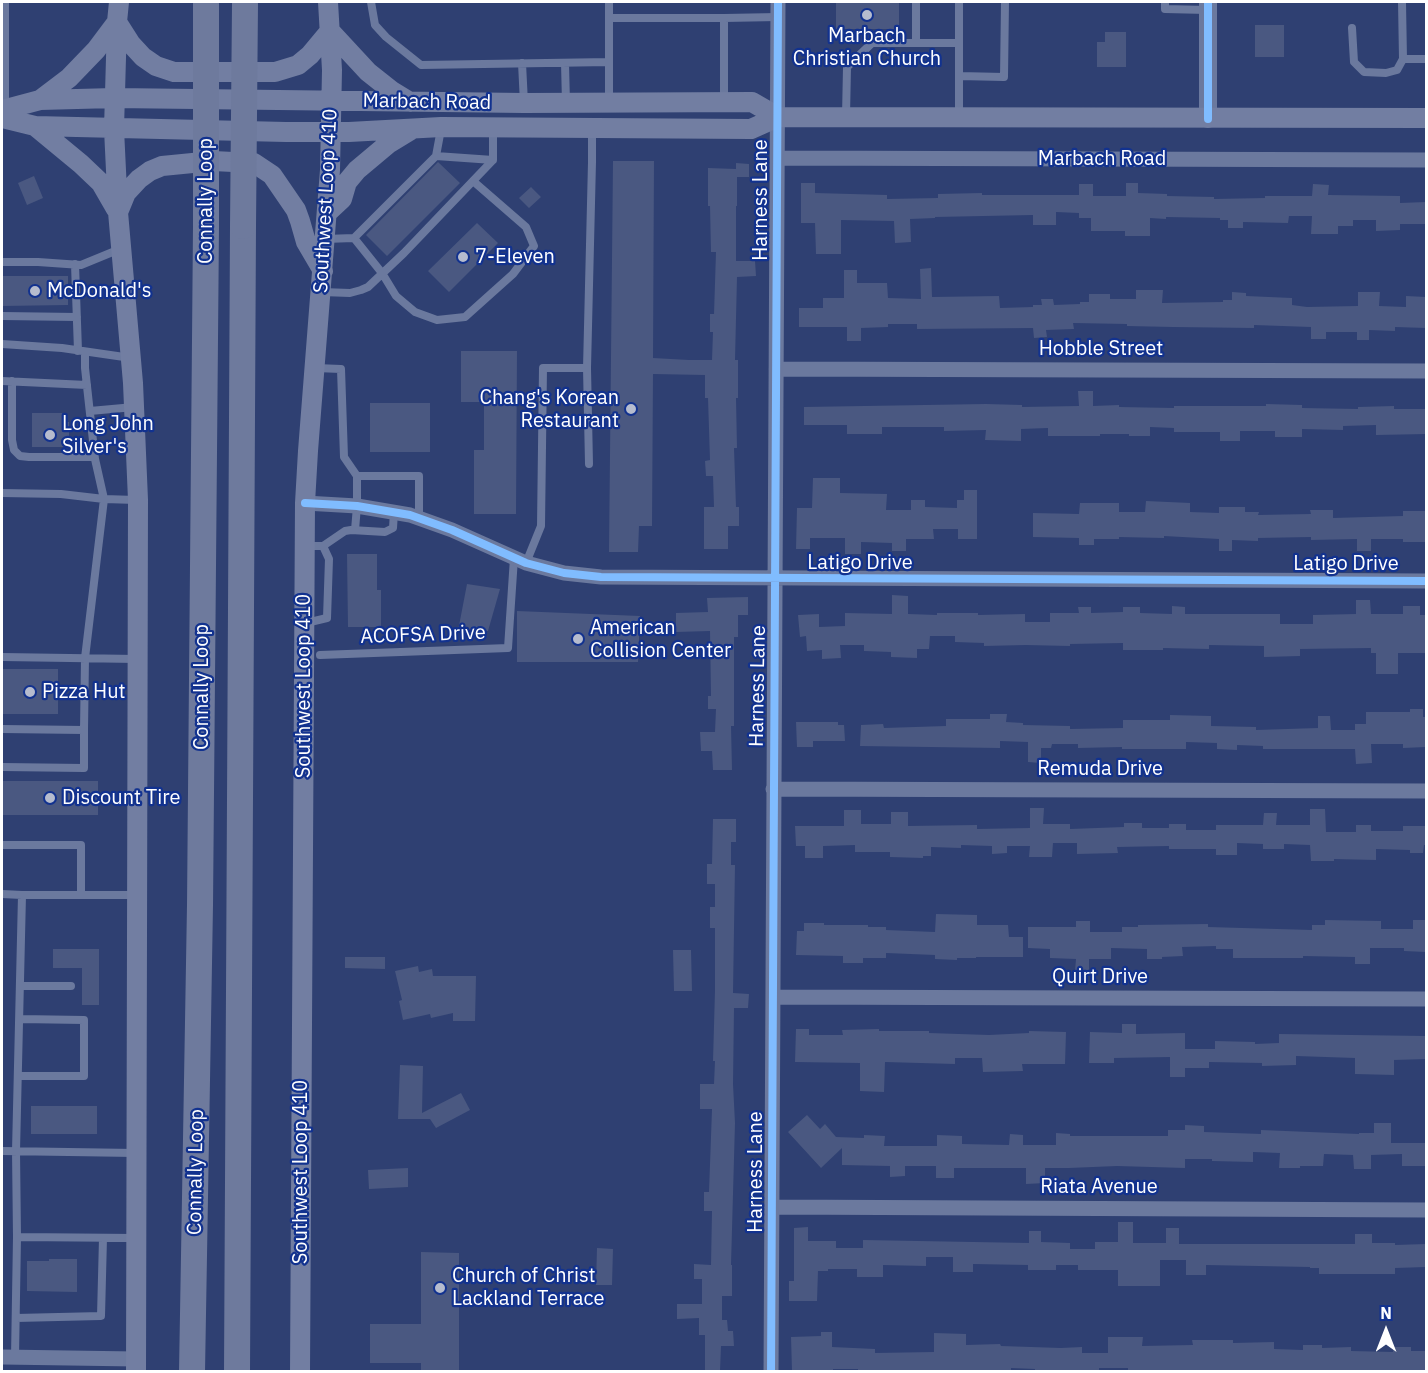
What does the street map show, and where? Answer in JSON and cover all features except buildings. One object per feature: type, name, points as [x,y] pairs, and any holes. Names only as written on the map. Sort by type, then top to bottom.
[{"type":"highway","name":"Connally Loop","points":[[192,1371],[200,893],[206,3]]},
{"type":"highway","name":"Connally Loop","points":[[237,1371],[245,3]]},
{"type":"main road","points":[[119,2],[114,129],[118,212],[131,358],[138,500],[136,1365]]},
{"type":"main road","name":"Southwest Loop 410","points":[[300,1371],[304,623],[314,546],[305,503],[330,170],[331,100],[328,2]]},
{"type":"main road","points":[[117,22],[131,44],[143,57],[156,66],[174,72],[275,72],[298,65],[310,55],[330,31],[368,72],[410,102]]},
{"type":"main road","points":[[40,100],[69,78],[96,50],[117,22]]},
{"type":"main road","name":"Marbach Road","points":[[3,112],[40,100],[114,98],[524,103],[752,102],[778,117]]},
{"type":"main road","name":"Marbach Road","points":[[3,112],[35,126],[331,132],[441,127],[751,129],[778,117],[1426,118]]},
{"type":"main road","points":[[35,126],[100,183],[118,212]]},
{"type":"main road","points":[[327,213],[342,200],[347,182],[357,170],[388,144],[417,128]]},
{"type":"main road","points":[[118,212],[126,193],[139,179],[162,166],[213,161],[254,163],[272,175],[296,210],[306,243],[323,271]]},
{"type":"street","points":[[1208,6],[1208,118]]},
{"type":"street","name":"Harness Lane","points":[[771,1371],[778,9]]},
{"type":"street","name":"Marbach Road","points":[[778,158],[1426,160]]},
{"type":"street","name":"Hobble Street","points":[[776,369],[1426,370]]},
{"type":"street","name":"Latigo Drive","points":[[305,503],[357,506],[394,512],[452,530],[520,560],[564,573],[601,577],[1426,581]]},
{"type":"street","name":"Remuda Drive","points":[[773,789],[1426,791]]},
{"type":"street","name":"Quirt Drive","points":[[773,997],[1426,999]]},
{"type":"street","name":"Riata Avenue","points":[[772,1207],[1426,1210]]},
{"type":"street","points":[[8,1357],[136,1365]]},
{"type":"lane","points":[[3,112],[5,2]]},
{"type":"lane","points":[[371,2],[375,25],[386,37],[421,65],[609,62]]},
{"type":"lane","points":[[609,2],[609,103]]},
{"type":"lane","points":[[916,2],[916,43]]},
{"type":"lane","points":[[959,2],[960,118]]},
{"type":"lane","points":[[960,76],[1004,77],[1005,2]]},
{"type":"lane","points":[[1165,2],[1165,9],[1208,6]]},
{"type":"lane","points":[[1352,28],[1354,62],[1364,72],[1386,73],[1397,70],[1403,59],[1402,2]]},
{"type":"lane","points":[[609,18],[724,18],[778,9]]},
{"type":"lane","points":[[724,18],[724,102]]},
{"type":"lane","points":[[846,118],[847,67],[872,43],[959,43]]},
{"type":"lane","points":[[1403,59],[1426,59]]},
{"type":"lane","points":[[522,63],[524,103]]},
{"type":"lane","points":[[565,63],[566,103]]},
{"type":"lane","points":[[326,238],[354,238],[376,221],[424,172],[436,156],[441,127]]},
{"type":"lane","points":[[321,292],[343,294],[356,292],[368,286],[404,253],[420,236],[434,215],[493,160],[493,128]]},
{"type":"lane","points":[[588,464],[587,368],[592,129]]},
{"type":"lane","points":[[436,156],[493,160]]},
{"type":"lane","points":[[354,238],[382,273],[396,296],[416,312],[437,320],[465,317],[513,274],[534,246],[526,227],[472,181]]},
{"type":"lane","points":[[414,229],[420,236]]},
{"type":"lane","points":[[398,245],[404,253]]},
{"type":"lane","points":[[2,262],[81,265],[121,248]]},
{"type":"lane","points":[[2,767],[84,768],[86,658],[104,499],[94,457],[77,317],[75,264]]},
{"type":"lane","points":[[2,316],[77,317]]},
{"type":"lane","points":[[2,344],[131,358]]},
{"type":"lane","points":[[315,368],[341,369],[344,457],[357,476],[355,530]]},
{"type":"lane","points":[[520,560],[541,526],[543,368],[587,368]]},
{"type":"lane","points":[[2,381],[87,385]]},
{"type":"lane","points":[[12,381],[12,440],[14,450],[20,456],[94,457]]},
{"type":"lane","points":[[90,411],[134,407]]},
{"type":"lane","points":[[357,476],[419,476],[419,519]]},
{"type":"lane","points":[[2,493],[62,494],[138,500]]},
{"type":"lane","points":[[314,546],[345,531],[385,532],[393,528],[394,512]]},
{"type":"lane","name":"ACOFSA Drive","points":[[320,654],[508,648],[520,560]]},
{"type":"lane","points":[[2,657],[137,659]]},
{"type":"lane","points":[[2,729],[84,730]]},
{"type":"lane","points":[[2,844],[81,845],[81,894]]},
{"type":"lane","points":[[2,894],[137,895]]},
{"type":"lane","points":[[8,1357],[16,1318],[16,1151],[22,895]]},
{"type":"lane","points":[[20,986],[71,986]]},
{"type":"lane","points":[[18,1076],[84,1076],[84,1020],[20,1019]]},
{"type":"lane","points":[[2,1151],[136,1153]]},
{"type":"lane","points":[[17,1237],[136,1238]]},
{"type":"lane","points":[[16,1318],[101,1316],[103,1238]]},
{"type":"cycle path","points":[[771,1372],[778,2]]},
{"type":"cycle path","points":[[1208,2],[1208,119]]},
{"type":"cycle path","points":[[305,503],[357,506],[410,515],[452,530],[526,563],[564,573],[601,577],[1426,581]]},
{"type":"place","name":"Marbach Christian Church","points":[[867,15]]},
{"type":"place","name":"7-Eleven","points":[[463,257]]},
{"type":"place","name":"McDonald's","points":[[35,291]]},
{"type":"place","name":"Chang's Korean Restaurant","points":[[631,409]]},
{"type":"place","name":"Long John Silver's","points":[[50,435]]},
{"type":"place","name":"American Collision Center","points":[[578,639]]},
{"type":"place","name":"Pizza Hut","points":[[30,692]]},
{"type":"place","name":"Discount Tire","points":[[50,798]]},
{"type":"place","name":"Church of Christ Lackland Terrace","points":[[440,1288]]}]
